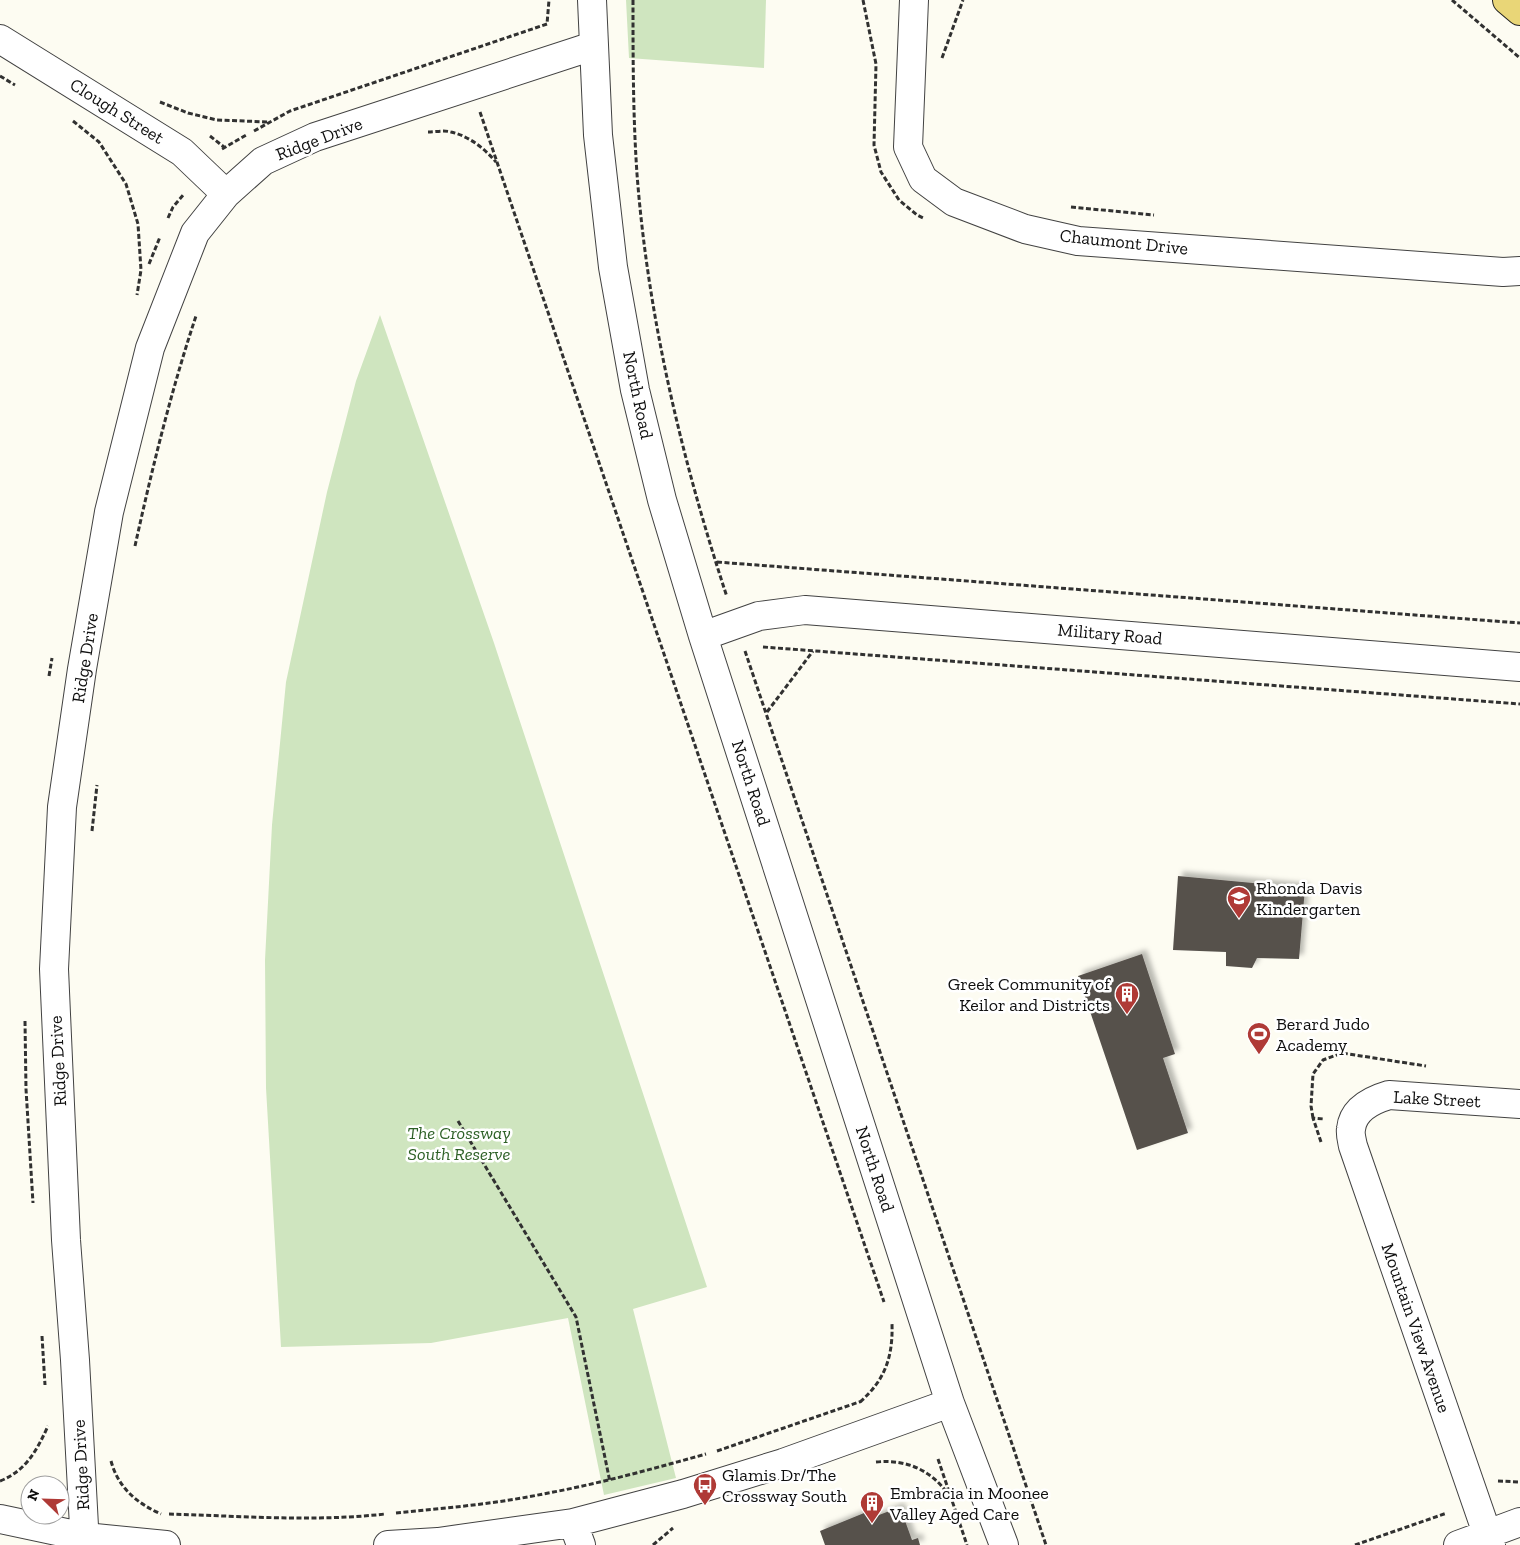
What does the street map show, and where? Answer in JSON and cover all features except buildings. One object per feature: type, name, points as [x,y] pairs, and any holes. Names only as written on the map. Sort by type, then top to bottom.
[{"type":"main road","points":[[1507,0],[1520,10]]},
{"type":"street","name":"North Road","points":[[592,0],[598,135],[612,267],[635,390],[662,500],[950,1403],[1004,1545]]},
{"type":"street","name":"Chaumont Drive","points":[[914,0],[908,147],[923,179],[954,202],[1025,229],[1078,241],[1503,272],[1520,271]]},
{"type":"street","name":"Clough Street","points":[[0,39],[182,152],[226,194]]},
{"type":"street","name":"Ridge Drive","points":[[85,1541],[76,1370],[66,1240],[54,968],[62,807],[82,669],[109,512],[150,348],[195,233],[226,194],[263,161],[315,137],[593,46]]},
{"type":"street","name":"Military Road","points":[[704,636],[740,634],[759,616],[805,610],[1520,667]]},
{"type":"street","name":"Lake Street","points":[[1360,1111],[1371,1100],[1389,1095],[1520,1104]]},
{"type":"street","name":"Mountain View Avenue","points":[[1360,1111],[1354,1120],[1351,1130],[1353,1146],[1489,1540]]},
{"type":"street","points":[[388,1545],[577,1534],[616,1512],[783,1464],[950,1403]]},
{"type":"street","points":[[0,1519],[85,1541],[166,1545]]},
{"type":"street","points":[[1458,1545],[1489,1540],[1517,1524]]},
{"type":"path","points":[[165,225],[173,207],[224,147],[290,111],[546,24],[550,0]]},
{"type":"path","points":[[633,0],[633,91],[637,164],[646,256],[663,358],[681,441],[716,562],[1046,1545]]},
{"type":"path","points":[[939,66],[963,0]]},
{"type":"path","points":[[1452,0],[1520,58]]},
{"type":"path","points":[[0,76],[16,86]]},
{"type":"path","points":[[158,101],[188,113],[217,120],[270,122]]},
{"type":"path","points":[[471,114],[480,111],[886,1305]]},
{"type":"path","points":[[72,119],[98,142],[126,184],[138,224],[141,270],[136,303],[145,278]]},
{"type":"path","points":[[433,126],[424,130],[449,132],[465,136],[489,154],[498,164]]},
{"type":"path","points":[[1063,207],[1159,216]]},
{"type":"path","points":[[148,269],[161,234]]},
{"type":"path","points":[[134,552],[183,355],[198,311]]},
{"type":"path","points":[[716,562],[1520,624]]},
{"type":"path","points":[[740,634],[813,650],[1520,704]]},
{"type":"path","points":[[49,678],[54,650]]},
{"type":"path","points":[[766,712],[813,650]]},
{"type":"path","points":[[92,836],[97,780]]},
{"type":"path","points":[[25,1011],[26,1089],[33,1208]]},
{"type":"path","points":[[458,1121],[576,1318],[616,1512]]},
{"type":"path","points":[[859,1402],[873,1390],[883,1376],[893,1341],[892,1324],[898,1341]]},
{"type":"path","points":[[41,1327],[45,1386]]},
{"type":"path","points":[[395,1513],[452,1508],[542,1495],[610,1480],[711,1453],[868,1399]]},
{"type":"path","points":[[922,1413],[967,1545]]},
{"type":"path","points":[[0,1482],[19,1471],[30,1461],[48,1426],[48,1436]]},
{"type":"path","points":[[110,1470],[110,1459],[120,1482],[132,1496],[146,1507],[162,1514]]},
{"type":"path","points":[[872,1462],[893,1462],[912,1466],[927,1472],[940,1483],[950,1496]]},
{"type":"path","points":[[1517,1524],[1498,1481],[1520,1482]]},
{"type":"path","points":[[148,1512],[162,1514],[292,1517],[386,1514]]},
{"type":"path","points":[[1355,1545],[1447,1513]]},
{"type":"path","points":[[653,1545],[676,1526]]},
{"type":"green space","points":[[626,0],[766,0],[764,68],[629,58]]},
{"type":"green space","name":"The Crossway South Reserve","points":[[380,315],[494,643],[707,1287],[633,1309],[676,1478],[604,1495],[568,1318],[431,1343],[281,1347],[266,1088],[265,960],[272,825],[286,682],[327,492],[356,381]]},
{"type":"place","name":"Rhonda Davis Kindergarten","points":[[1239,919]]},
{"type":"place","name":"Greek Community of Keilor and Districts","points":[[1127,1015]]},
{"type":"place","name":"Berard Judo Academy","points":[[1259,1055]]},
{"type":"place","name":"Glamis Dr/The Crossway South","points":[[705,1506]]},
{"type":"place","name":"Embracia in Moonee Valley Aged Care","points":[[872,1524]]}]
